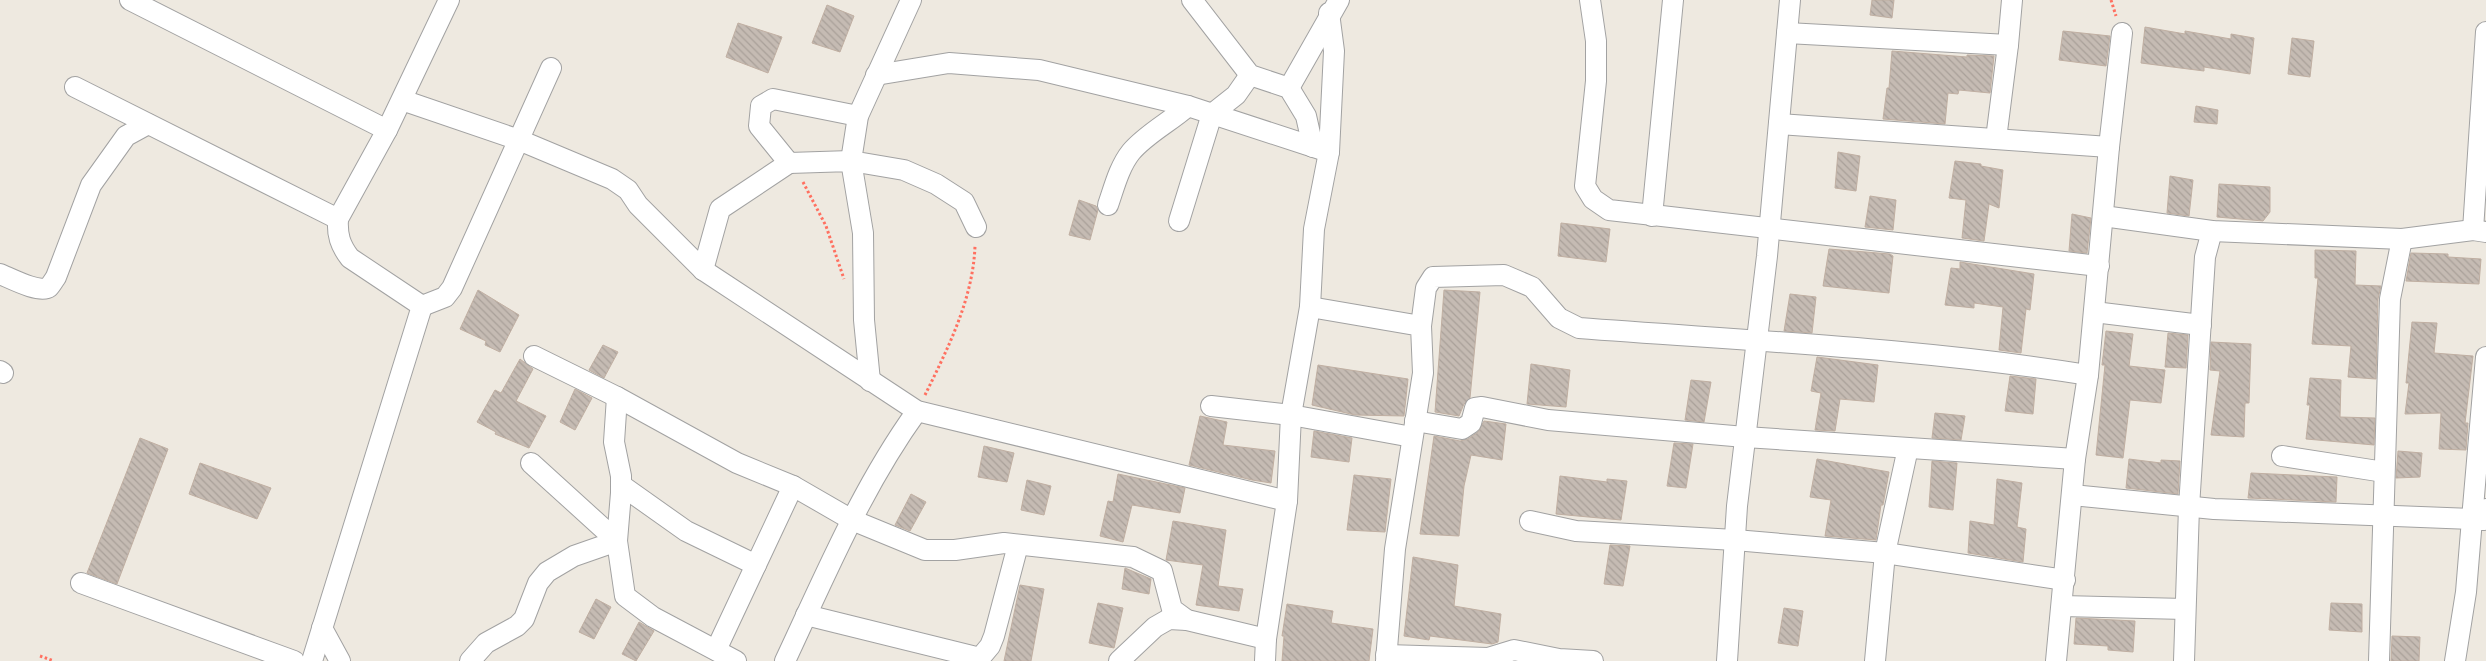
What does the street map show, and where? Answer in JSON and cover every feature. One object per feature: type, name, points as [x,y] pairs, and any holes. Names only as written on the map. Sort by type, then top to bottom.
[{"type":"street","points":[[130,0],[387,130]]},
{"type":"street","points":[[422,306],[350,258],[342,248],[337,232],[338,220],[387,130],[449,0]]},
{"type":"street","points":[[870,381],[864,320],[863,233],[850,161],[858,116],[911,0]]},
{"type":"street","points":[[1192,0],[1250,75],[1289,88],[1306,116],[1321,150]]},
{"type":"street","points":[[1590,0],[1596,41],[1596,82],[1585,186],[1593,199],[1609,210],[2099,266]]},
{"type":"street","points":[[1652,216],[1673,0]]},
{"type":"street","points":[[1727,661],[1735,540],[1769,227],[1790,0]]},
{"type":"street","points":[[1996,139],[2012,0]]},
{"type":"street","points":[[1289,88],[1334,7]]},
{"type":"street","points":[[1265,661],[1266,639],[1287,502],[1291,415],[1310,307],[1321,150],[1334,51],[1334,7]]},
{"type":"street","points":[[2103,216],[2212,231],[2402,239],[2479,231],[2486,32]]},
{"type":"street","points":[[1787,33],[2008,45]]},
{"type":"street","points":[[2056,661],[2075,459],[2088,375],[2109,147],[2122,33]]},
{"type":"street","points":[[876,75],[948,63],[1039,70],[1138,92],[1188,106],[1321,150]]},
{"type":"street","points":[[422,306],[445,297],[452,288],[551,68]]},
{"type":"street","points":[[1179,221],[1212,114],[1236,95],[1250,75]]},
{"type":"street","points":[[75,87],[338,220]]},
{"type":"street","points":[[789,163],[759,126],[761,106],[773,99],[858,116]]},
{"type":"street","points":[[402,100],[519,140],[612,179],[628,190],[638,205],[703,270],[917,411],[1287,502]]},
{"type":"street","points":[[1108,206],[1120,170],[1129,154],[1141,142],[1188,106]]},
{"type":"street","points":[[0,274],[35,288],[42,290],[48,288],[56,277],[91,185],[126,136],[148,124]]},
{"type":"street","points":[[1778,124],[2109,147]]},
{"type":"street","points":[[703,270],[720,209],[789,163],[850,161],[904,170],[936,184],[964,202],[976,227]]},
{"type":"street","points":[[2184,661],[2190,506],[2205,257],[2212,231]]},
{"type":"street","points":[[2379,661],[2390,299],[2402,239]]},
{"type":"street","points":[[1594,661],[1559,660],[1514,650],[1488,658],[1386,658],[1396,549],[1423,373],[1421,326],[1426,288],[1433,277],[1504,275],[1532,287],[1559,318],[1579,328],[1921,353],[2027,365],[2088,375]]},
{"type":"street","points":[[312,661],[422,306]]},
{"type":"street","points":[[1310,307],[1421,326]]},
{"type":"street","points":[[2094,312],[2201,325]]},
{"type":"street","points":[[534,356],[618,396],[720,454],[793,486],[852,520],[925,550],[955,550],[989,543],[1133,557],[1143,561],[1162,571],[1172,609],[1187,620]]},
{"type":"street","points":[[2455,661],[2481,516],[2486,357]]},
{"type":"street","points":[[618,396],[614,442],[621,485],[617,541],[626,596],[653,617],[736,661]]},
{"type":"street","points":[[1211,406],[1414,429],[1462,429],[1471,424],[1475,408],[1482,407],[1548,420],[1745,437],[2075,459]]},
{"type":"street","points":[[784,661],[852,520],[899,435],[917,411]]},
{"type":"street","points":[[1875,661],[1886,552],[1908,448]]},
{"type":"street","points":[[2282,456],[2384,472]]},
{"type":"street","points":[[531,463],[617,541]]},
{"type":"street","points":[[621,485],[686,532],[756,565]]},
{"type":"street","points":[[716,650],[793,486]]},
{"type":"street","points":[[2072,495],[2190,506],[2382,515],[2481,516]]},
{"type":"street","points":[[1530,521],[1576,531],[1735,540],[1886,552],[2064,580]]},
{"type":"street","points":[[470,661],[486,643],[517,626],[524,619],[538,583],[547,572],[574,556],[617,541]]},
{"type":"street","points":[[806,615],[980,659],[990,646],[994,636],[1018,545]]},
{"type":"street","points":[[80,583],[294,661]]},
{"type":"street","points":[[2062,606],[2185,609]]},
{"type":"street","points":[[1119,661],[1155,627],[1169,618],[1187,620],[1266,639]]},
{"type":"street","points":[[322,628],[340,661]]},
{"type":"path","points":[[789,163],[810,193],[826,226],[845,282]]},
{"type":"path","points":[[917,411],[956,332],[975,262],[976,227]]},
{"type":"path","points":[[40,656],[54,661]]},
{"type":"building","points":[[1872,0],[1894,0],[1892,18],[1870,15]]},
{"type":"building","points":[[827,5],[854,16],[840,52],[812,43]]},
{"type":"building","points":[[738,23],[782,37],[768,73],[726,57]]},
{"type":"building","points":[[2145,27],[2185,34],[2185,31],[2231,39],[2231,34],[2254,38],[2250,74],[2204,67],[2204,71],[2141,63]]},
{"type":"building","points":[[2063,31],[2110,36],[2106,66],[2059,60]]},
{"type":"building","points":[[2292,38],[2314,41],[2310,77],[2288,74]]},
{"type":"building","points":[[1892,51],[1967,57],[1967,55],[1994,56],[1990,93],[1959,90],[1958,94],[1948,93],[1945,124],[1883,119],[1887,88],[1889,88]]},
{"type":"building","points":[[2196,106],[2218,110],[2217,124],[2194,122]]},
{"type":"building","points":[[1838,152],[1860,156],[1856,191],[1835,188]]},
{"type":"building","points":[[1955,161],[1981,164],[1981,166],[2003,170],[1999,208],[1989,204],[1984,241],[1962,238],[1966,200],[1949,198]]},
{"type":"building","points":[[2170,176],[2193,180],[2189,216],[2167,213]]},
{"type":"building","points":[[2219,184],[2270,187],[2270,212],[2263,221],[2217,217]]},
{"type":"building","points":[[1870,196],[1896,200],[1893,230],[1865,227]]},
{"type":"building","points":[[1079,200],[1096,206],[1098,210],[1090,240],[1069,235]]},
{"type":"building","points":[[2072,214],[2091,218],[2087,253],[2069,251]]},
{"type":"building","points":[[1561,223],[1610,229],[1606,262],[1558,256]]},
{"type":"building","points":[[1829,249],[1890,254],[1893,256],[1889,293],[1823,286]]},
{"type":"building","points":[[2315,250],[2356,251],[2355,285],[2381,286],[2378,299],[2376,379],[2348,377],[2351,346],[2312,344],[2318,278],[2315,278]]},
{"type":"building","points":[[2411,253],[2448,254],[2448,257],[2481,259],[2479,284],[2406,281]]},
{"type":"building","points":[[1960,262],[2034,274],[2030,310],[2026,309],[2021,353],[1999,350],[2003,307],[1974,303],[1974,308],[1945,305],[1951,268],[1960,269]]},
{"type":"building","points":[[478,290],[519,315],[500,352],[485,345],[486,341],[460,329]]},
{"type":"building","points":[[1444,290],[1480,292],[1470,398],[1464,404],[1459,416],[1435,412]]},
{"type":"building","points":[[1790,294],[1816,297],[1812,333],[1784,331]]},
{"type":"building","points":[[2412,322],[2437,323],[2434,353],[2473,356],[2465,423],[2468,423],[2466,450],[2439,449],[2441,413],[2405,414],[2409,383],[2406,383]]},
{"type":"building","points":[[2106,331],[2133,334],[2129,366],[2165,370],[2161,403],[2130,400],[2123,458],[2096,455],[2105,365],[2102,365]]},
{"type":"building","points":[[2168,333],[2188,335],[2186,368],[2165,367]]},
{"type":"building","points":[[2211,342],[2251,344],[2249,403],[2245,403],[2244,437],[2211,435],[2220,371],[2210,370]]},
{"type":"building","points":[[603,345],[618,352],[604,378],[589,370]]},
{"type":"building","points":[[1817,357],[1878,365],[1874,402],[1840,399],[1835,431],[1815,430],[1821,393],[1811,391]]},
{"type":"building","points":[[520,359],[533,369],[516,401],[546,416],[529,448],[495,434],[496,432],[477,422],[495,390],[501,393]]},
{"type":"building","points":[[1531,364],[1570,370],[1566,407],[1527,404]]},
{"type":"building","points":[[1318,365],[1408,379],[1404,416],[1355,415],[1312,405]]},
{"type":"building","points":[[2010,376],[2036,379],[2033,414],[2005,411]]},
{"type":"building","points":[[2310,378],[2341,380],[2340,417],[2375,418],[2374,445],[2306,439],[2310,405],[2307,405]]},
{"type":"building","points":[[1691,380],[1711,382],[1704,422],[1685,420]]},
{"type":"building","points":[[575,389],[592,398],[575,430],[560,422]]},
{"type":"building","points":[[1935,413],[1965,416],[1961,440],[1932,438]]},
{"type":"building","points":[[1200,416],[1227,422],[1223,445],[1275,451],[1271,483],[1189,465]]},
{"type":"building","points":[[1484,421],[1506,424],[1502,460],[1471,455],[1464,486],[1459,536],[1420,534],[1434,436],[1460,441],[1468,439],[1478,432]]},
{"type":"building","points":[[1314,431],[1352,438],[1349,462],[1311,457]]},
{"type":"building","points":[[140,438],[168,449],[117,584],[87,573]]},
{"type":"building","points":[[1674,443],[1693,444],[1686,488],[1667,486]]},
{"type":"building","points":[[984,446],[1014,453],[1007,482],[978,477]]},
{"type":"building","points":[[2398,451],[2422,453],[2420,477],[2396,478]]},
{"type":"building","points":[[1817,459],[1889,472],[1883,505],[1881,505],[1876,540],[1825,536],[1831,500],[1810,497]]},
{"type":"building","points":[[2129,459],[2161,463],[2161,460],[2180,461],[2178,494],[2126,488]]},
{"type":"building","points":[[1932,461],[1957,463],[1953,510],[1929,507]]},
{"type":"building","points":[[200,463],[271,488],[257,519],[189,494]]},
{"type":"building","points":[[2251,473],[2337,477],[2336,502],[2248,498]]},
{"type":"building","points":[[1118,474],[1185,488],[1180,513],[1132,505],[1123,542],[1100,536],[1108,501],[1113,502]]},
{"type":"building","points":[[1354,475],[1391,479],[1385,532],[1347,530]]},
{"type":"building","points":[[1560,476],[1607,482],[1607,479],[1627,481],[1621,520],[1556,514]]},
{"type":"building","points":[[1997,479],[2022,483],[2017,527],[2026,529],[2023,562],[1968,553],[1970,521],[1994,525]]},
{"type":"building","points":[[1027,480],[1051,486],[1044,515],[1021,510]]},
{"type":"building","points":[[911,494],[926,502],[910,531],[895,525]]},
{"type":"building","points":[[1173,521],[1226,530],[1218,586],[1243,589],[1239,611],[1196,605],[1203,565],[1166,560]]},
{"type":"building","points":[[1610,545],[1630,546],[1623,586],[1604,584]]},
{"type":"building","points":[[1413,557],[1458,565],[1454,606],[1501,614],[1498,642],[1492,644],[1430,636],[1429,640],[1404,636]]},
{"type":"building","points":[[1125,568],[1151,579],[1149,594],[1122,589]]},
{"type":"building","points":[[1020,585],[1044,589],[1031,661],[1004,661]]},
{"type":"building","points":[[596,599],[611,607],[594,639],[579,632]]},
{"type":"building","points":[[1098,603],[1123,608],[1114,648],[1089,643]]},
{"type":"building","points":[[2331,603],[2362,604],[2362,632],[2329,630]]},
{"type":"building","points":[[1287,604],[1333,611],[1331,623],[1373,629],[1369,661],[1282,661],[1284,636],[1282,636]]},
{"type":"building","points":[[1784,608],[1803,611],[1798,646],[1778,643]]},
{"type":"building","points":[[2076,618],[2135,621],[2133,652],[2108,650],[2108,646],[2074,644]]},
{"type":"building","points":[[639,622],[654,631],[636,661],[622,654]]},
{"type":"building","points":[[2392,636],[2420,637],[2419,661],[2391,661]]}]
